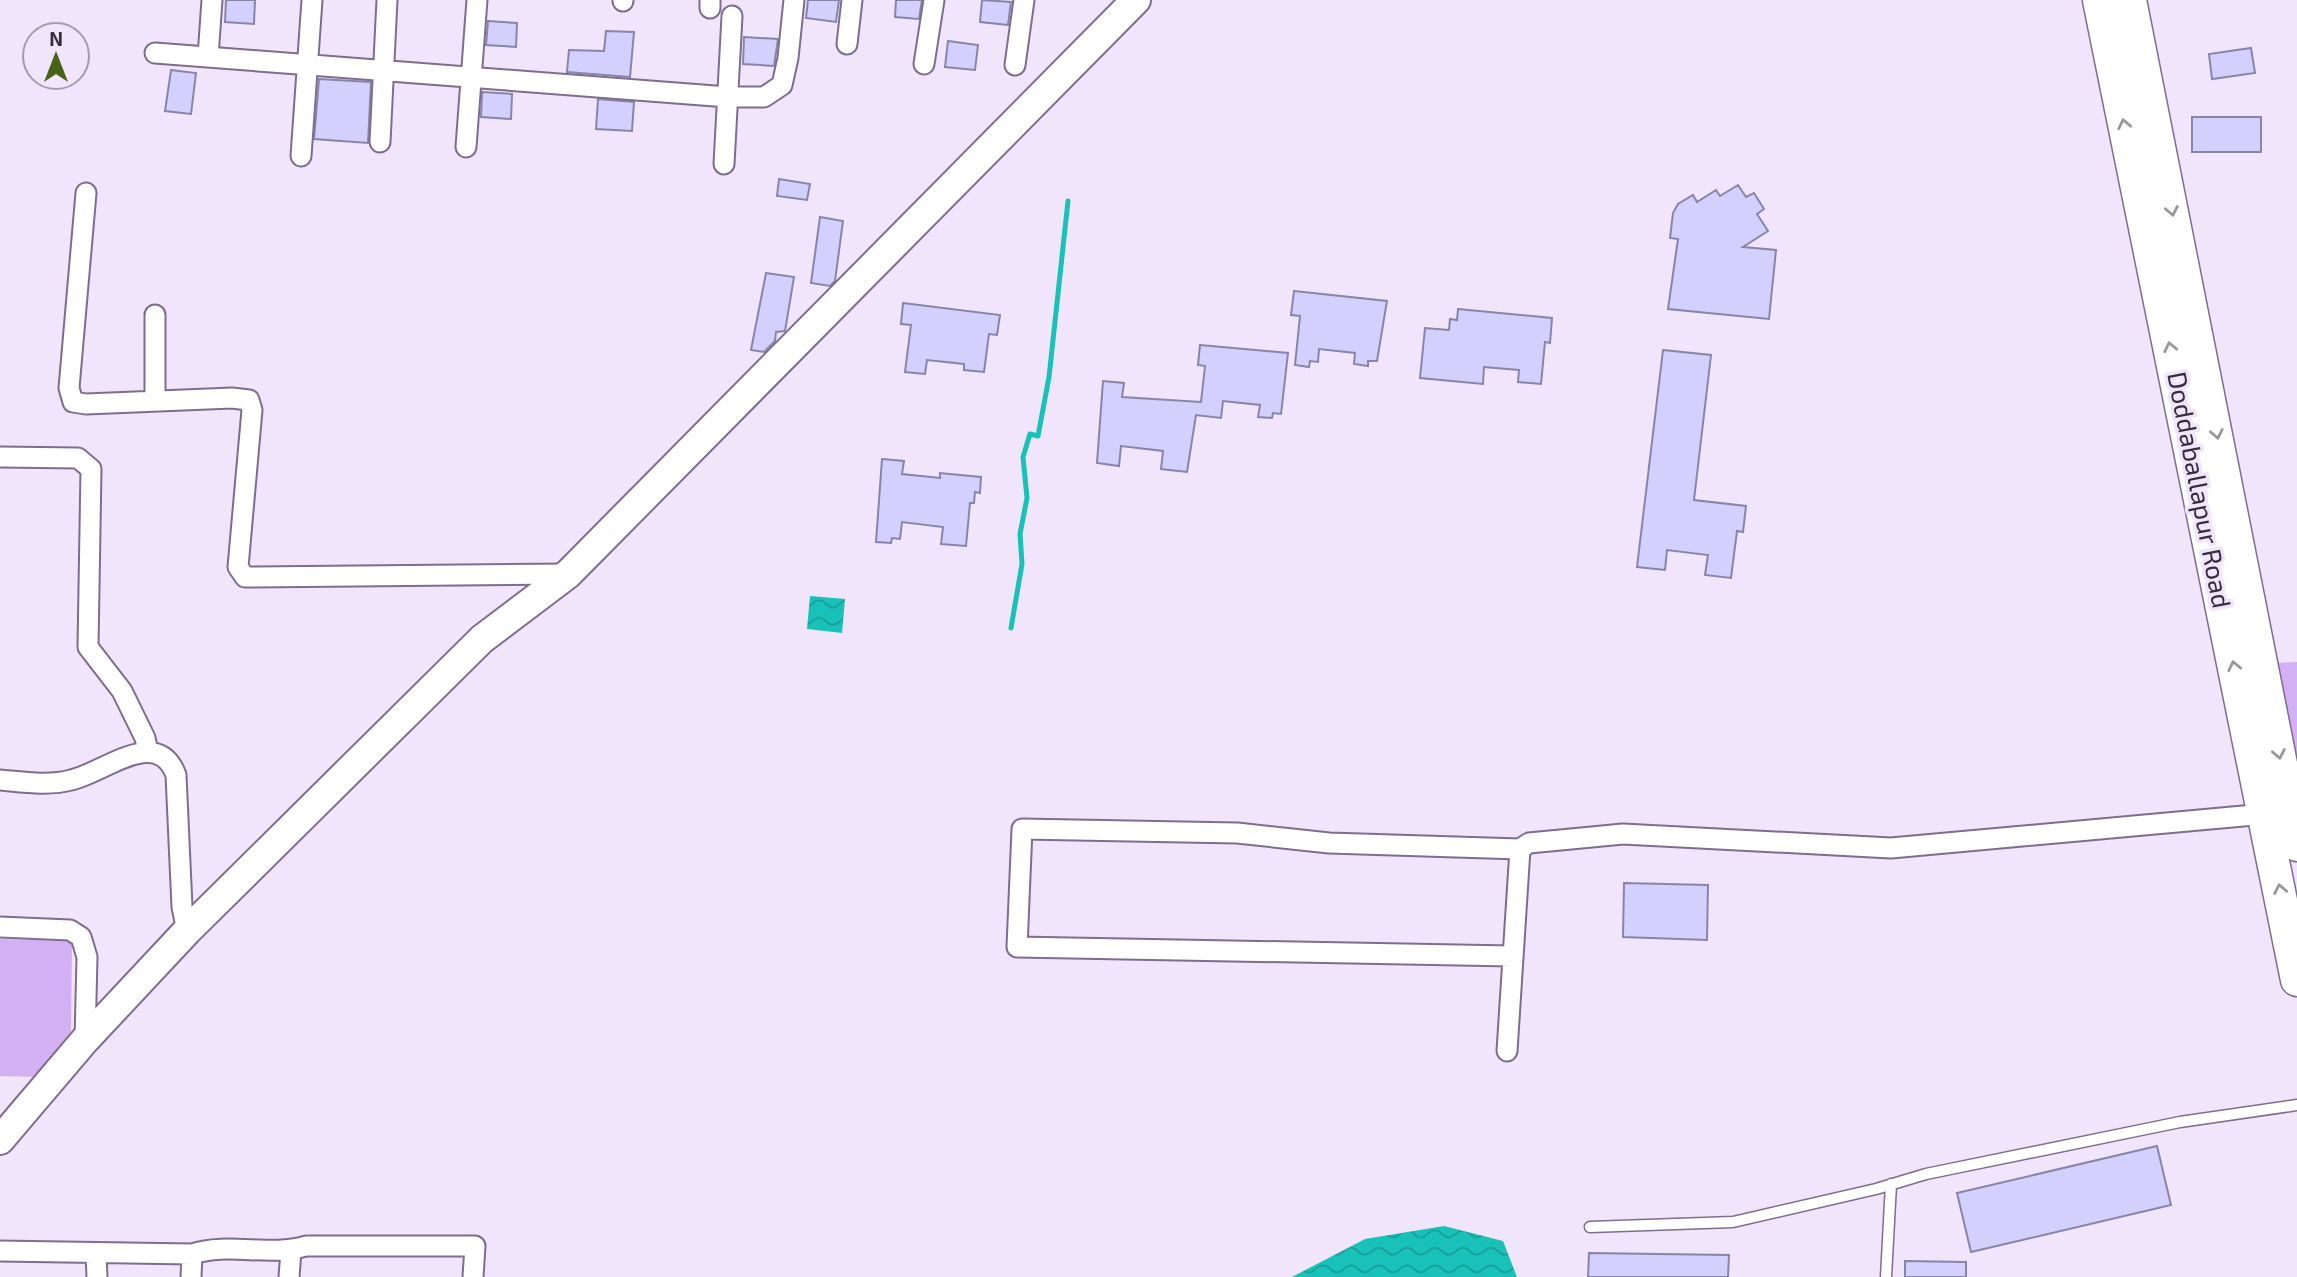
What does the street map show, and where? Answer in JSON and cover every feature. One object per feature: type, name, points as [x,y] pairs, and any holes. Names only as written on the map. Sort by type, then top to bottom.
[{"type":"main road","points":[[0,1140],[85,1040],[187,930],[482,639],[568,574],[1136,0]]},
{"type":"main road","name":"Doddaballapur Road","points":[[2099,0],[2256,706],[2292,790],[2297,845]]},
{"type":"main road","name":"Doddaballapur Road","points":[[2130,0],[2256,706],[2265,814],[2297,980]]},
{"type":"street","points":[[208,57],[212,0]]},
{"type":"street","points":[[301,156],[312,0]]},
{"type":"street","points":[[380,142],[387,0]]},
{"type":"street","points":[[466,147],[477,0]]},
{"type":"street","points":[[155,53],[728,97],[764,97],[782,85],[794,0]]},
{"type":"street","points":[[847,44],[852,0]]},
{"type":"street","points":[[925,64],[934,0]]},
{"type":"street","points":[[1015,65],[1024,0]]},
{"type":"street","points":[[724,164],[732,16]]},
{"type":"street","points":[[86,193],[69,388],[73,402],[86,404],[232,398],[249,400],[252,410],[238,567],[245,577],[568,574]]},
{"type":"street","points":[[155,315],[155,401]]},
{"type":"street","points":[[0,457],[78,458],[91,469],[88,647],[122,691],[145,738],[148,752]]},
{"type":"street","points":[[0,780],[72,780],[125,757],[148,752],[164,757],[176,775],[182,907],[187,930]]},
{"type":"street","points":[[1512,956],[1017,947],[1022,829],[1237,833],[1329,843],[1520,849],[1529,843],[1623,834],[1891,848],[2265,814]]},
{"type":"street","points":[[1507,1051],[1520,849]]},
{"type":"street","points":[[0,927],[70,930],[81,937],[87,957],[85,1040]]},
{"type":"street","points":[[0,1251],[192,1254],[207,1249],[291,1251],[306,1246],[475,1246],[473,1277]]},
{"type":"street","points":[[289,1277],[291,1251]]},
{"type":"street","points":[[96,1254],[97,1277]]},
{"type":"street","points":[[191,1277],[192,1254]]},
{"type":"lane","points":[[1590,1227],[1733,1222],[1926,1174],[2180,1122],[2297,1105]]},
{"type":"lane","points":[[1886,1277],[1891,1184]]},
{"type":"shaded area","points":[[2297,662],[2297,784],[2273,663]]},
{"type":"shaded area","points":[[0,939],[72,941],[71,1033],[41,1077],[0,1076]]},
{"type":"water","points":[[810,596],[845,599],[842,633],[807,629]]},
{"type":"water","points":[[1444,1226],[1503,1241],[1517,1277],[1292,1277],[1365,1239]]},
{"type":"building","points":[[226,0],[255,0],[254,24],[225,22]]},
{"type":"building","points":[[808,0],[839,0],[836,22],[806,18]]},
{"type":"building","points":[[896,0],[922,0],[919,19],[895,17]]},
{"type":"building","points":[[982,0],[1011,2],[1008,25],[980,22]]},
{"type":"building","points":[[488,21],[517,23],[516,47],[486,45]]},
{"type":"building","points":[[606,31],[634,32],[630,77],[567,72],[569,50],[604,51]]},
{"type":"building","points":[[744,37],[778,39],[774,66],[743,64]]},
{"type":"building","points":[[948,41],[978,45],[975,70],[945,67]]},
{"type":"building","points":[[2251,48],[2255,73],[2212,79],[2209,54]]},
{"type":"building","points":[[171,70],[196,73],[191,114],[165,111]]},
{"type":"building","points":[[319,79],[371,82],[368,143],[314,139]]},
{"type":"building","points":[[482,92],[512,94],[511,119],[481,117]]},
{"type":"building","points":[[598,99],[634,102],[632,131],[596,129]]},
{"type":"building","points":[[2192,117],[2261,117],[2261,152],[2192,152]]},
{"type":"building","points":[[779,179],[810,184],[807,200],[777,196]]},
{"type":"building","points":[[1738,185],[1746,197],[1754,193],[1764,209],[1757,214],[1768,231],[1743,247],[1776,250],[1769,319],[1668,309],[1678,239],[1670,238],[1673,213],[1678,204],[1693,195],[1697,202],[1716,190],[1720,196]]},
{"type":"building","points":[[820,217],[843,221],[835,281],[830,286],[811,283]]},
{"type":"building","points":[[766,273],[794,277],[785,331],[776,332],[775,341],[764,352],[751,350]]},
{"type":"building","points":[[1294,291],[1387,301],[1377,361],[1368,361],[1368,366],[1354,364],[1355,353],[1319,349],[1318,362],[1310,361],[1309,367],[1295,365],[1300,316],[1291,315]]},
{"type":"building","points":[[903,303],[1000,315],[997,335],[989,334],[984,372],[964,370],[964,364],[927,360],[925,374],[905,372],[911,325],[901,324]]},
{"type":"building","points":[[1458,309],[1552,318],[1550,343],[1545,342],[1541,384],[1518,382],[1519,370],[1484,367],[1483,384],[1420,378],[1425,328],[1449,330],[1450,319],[1457,320]]},
{"type":"building","points":[[1200,345],[1288,353],[1281,414],[1273,413],[1272,418],[1258,417],[1260,405],[1223,401],[1221,418],[1196,415],[1187,472],[1161,469],[1163,451],[1121,446],[1119,466],[1097,463],[1103,381],[1124,383],[1122,397],[1201,402],[1205,366],[1198,365]]},
{"type":"building","points":[[1663,350],[1711,355],[1694,500],[1746,506],[1743,532],[1737,531],[1731,578],[1705,575],[1708,555],[1667,550],[1665,570],[1637,567]]},
{"type":"building","points":[[882,459],[904,461],[902,474],[940,478],[940,473],[981,477],[980,493],[975,492],[974,503],[970,503],[966,546],[941,544],[943,527],[902,522],[900,539],[892,538],[891,543],[876,542]]},
{"type":"building","points":[[1624,883],[1708,885],[1707,940],[1623,937]]},
{"type":"building","points":[[2157,1146],[2171,1205],[1971,1252],[1957,1193]]},
{"type":"building","points":[[1589,1253],[1729,1255],[1728,1277],[1588,1277]]},
{"type":"building","points":[[1905,1261],[1966,1262],[1966,1277],[1905,1277]]},
{"type":"waterway","points":[[1011,628],[1022,564],[1020,534],[1027,498],[1023,457],[1030,434],[1038,436],[1049,377],[1068,201]]}]
